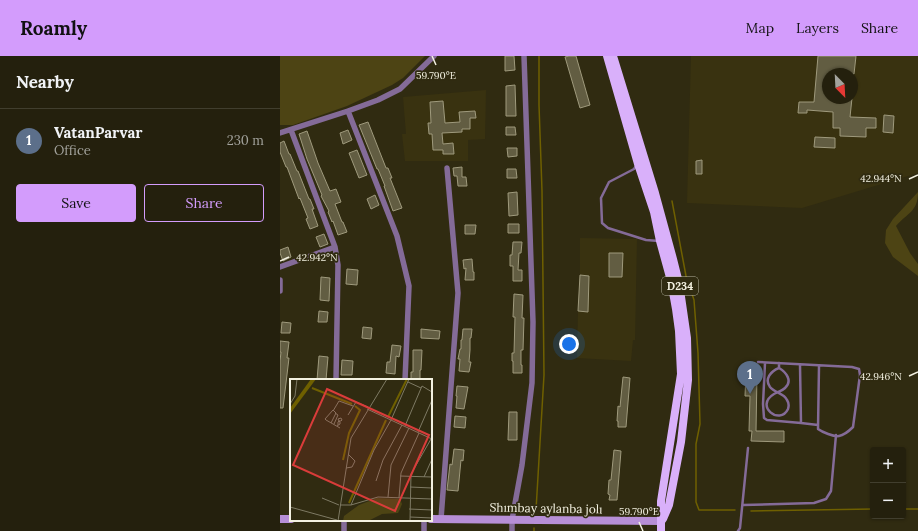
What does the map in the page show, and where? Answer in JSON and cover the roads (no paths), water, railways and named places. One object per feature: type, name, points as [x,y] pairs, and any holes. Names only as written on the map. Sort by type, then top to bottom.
[{"type":"main road","name":"D234","points":[[607,56],[638,164],[654,212],[671,281],[679,331],[681,374],[662,501],[661,531]]},
{"type":"main road","name":"D234","points":[[614,56],[675,265],[679,283],[686,338],[688,380],[681,442],[669,505],[662,521]]},
{"type":"main road","name":"Shımbay aylanba jolı","points":[[432,519],[662,521]]},
{"type":"street","points":[[280,133],[378,100],[400,89],[434,56]]},
{"type":"street","points":[[512,531],[512,520],[522,465],[532,375],[533,315],[524,56]]},
{"type":"street","points":[[348,111],[397,236],[409,286],[405,379]]},
{"type":"street","points":[[291,130],[335,247],[338,265],[336,379]]},
{"type":"street","points":[[441,519],[458,293],[447,168]]},
{"type":"street","points":[[280,267],[335,247]]},
{"type":"street","points":[[280,280],[280,291]]},
{"type":"lane","points":[[638,164],[634,168],[609,182],[601,198],[602,223],[608,228],[646,240],[660,241]]},
{"type":"lane","points":[[758,362],[852,367],[859,369],[860,375],[853,427],[848,432],[839,436],[823,432],[818,429],[819,366]]},
{"type":"lane","points":[[766,363],[763,404],[764,418],[767,420],[818,425]]},
{"type":"lane","points":[[800,364],[801,423]]},
{"type":"lane","points":[[779,368],[770,374],[768,380],[772,390],[778,393],[783,395],[789,403],[785,413],[779,416],[768,411],[767,404],[768,399],[778,393],[787,386],[789,381],[784,371],[779,368]]},
{"type":"lane","points":[[743,505],[814,503],[826,499],[831,491],[836,435]]},
{"type":"lane","points":[[738,531],[740,528],[743,505],[748,448]]},
{"type":"waterway","points":[[536,510],[544,375],[539,56]]},
{"type":"waterway","points":[[672,201],[686,276],[694,300],[698,353],[700,424],[696,444],[696,502],[699,510],[735,510]]},
{"type":"waterway","points":[[751,511],[870,509]]},
{"type":"waterway","points":[[906,509],[918,509]]},
{"type":"place","name":"VatanParvar","points":[[750,394]]}]
